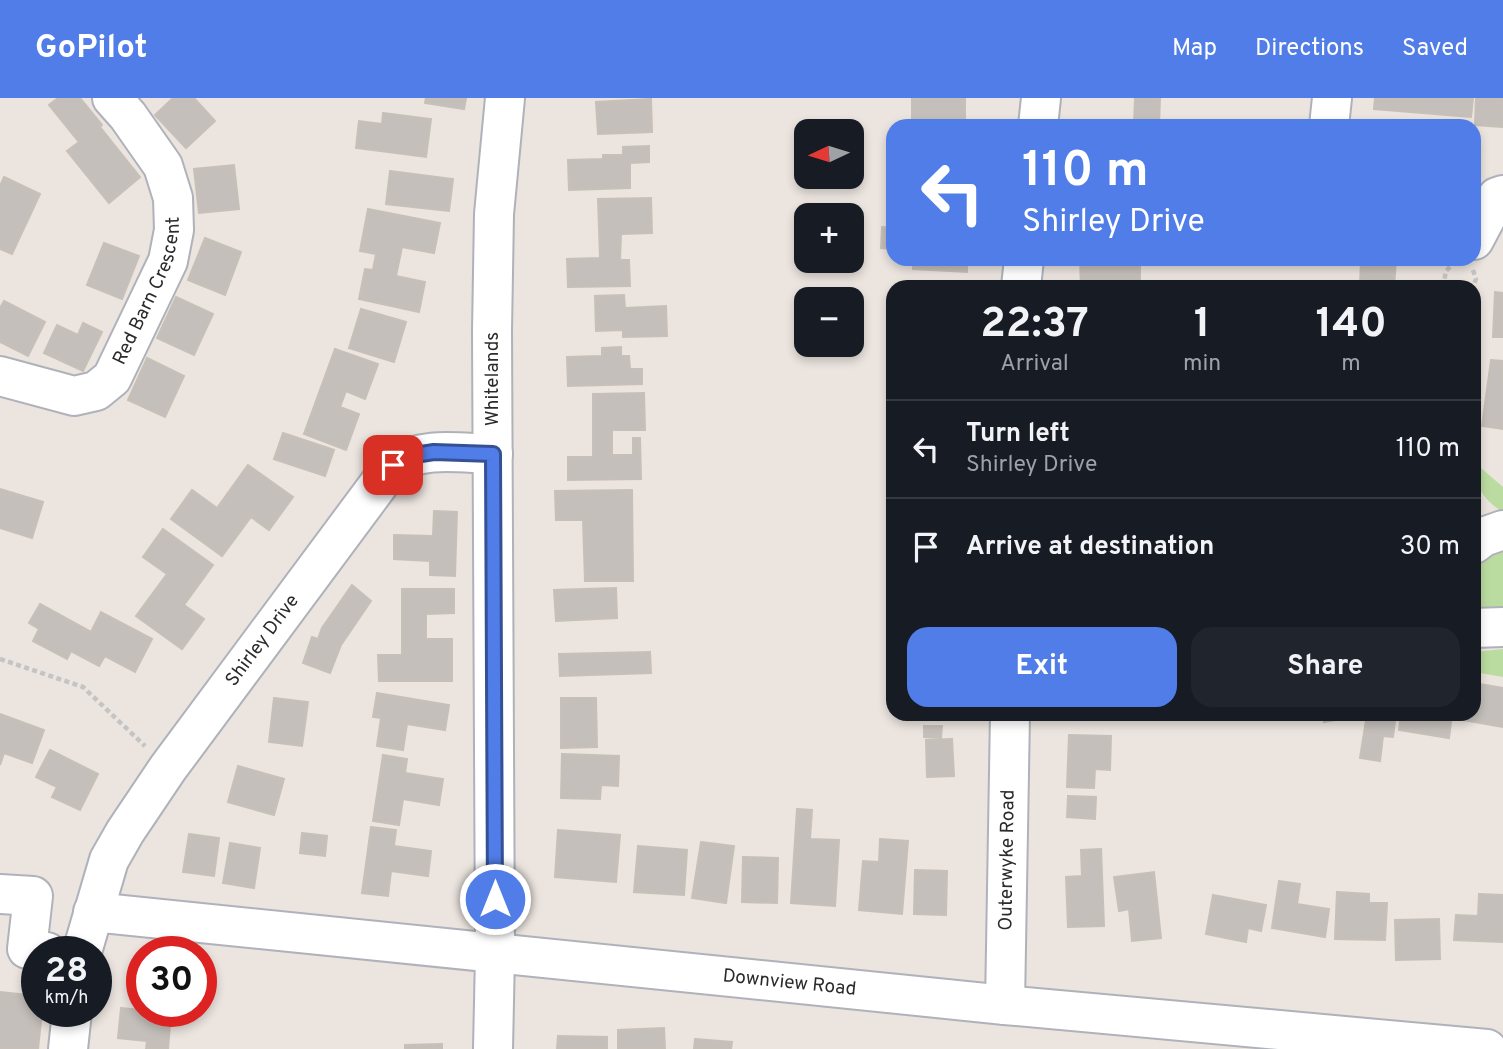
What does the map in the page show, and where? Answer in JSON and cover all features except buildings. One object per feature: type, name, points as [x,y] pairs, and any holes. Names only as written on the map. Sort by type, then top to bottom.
[{"type":"street","name":"Red Barn Crescent","points":[[0,376],[74,396],[96,391],[112,378],[168,261],[174,230],[173,198],[163,166],[112,98]]},
{"type":"street","name":"Whitelands","points":[[494,1049],[494,214],[505,98]]},
{"type":"street","points":[[1039,119],[1041,98]]},
{"type":"street","points":[[1330,119],[1332,98]]},
{"type":"street","points":[[1481,220],[1491,192]]},
{"type":"street","name":"Shirley Drive","points":[[86,936],[109,860],[168,768],[393,465],[408,456],[434,452],[493,454]]},
{"type":"street","points":[[1481,628],[1503,627]]},
{"type":"street","name":"Outerwyke Road","points":[[1005,1005],[1010,721]]},
{"type":"street","points":[[0,894],[33,896],[28,936]]},
{"type":"street","name":"Downview Road","points":[[93,912],[1005,1005],[1488,1049]]},
{"type":"street","points":[[68,1049],[70,1027]]},
{"type":"path","points":[[1444,280],[1446,271]]},
{"type":"path","points":[[0,659],[83,687],[168,768]]},
{"type":"green space","points":[[1481,468],[1503,487],[1503,512],[1481,491]]},
{"type":"green space","points":[[1503,544],[1503,617],[1481,615],[1482,560]]},
{"type":"green space","points":[[1503,649],[1503,677],[1481,673],[1481,651]]},
{"type":"route","points":[[393,465],[408,456],[434,452],[493,454],[495,899]]}]
